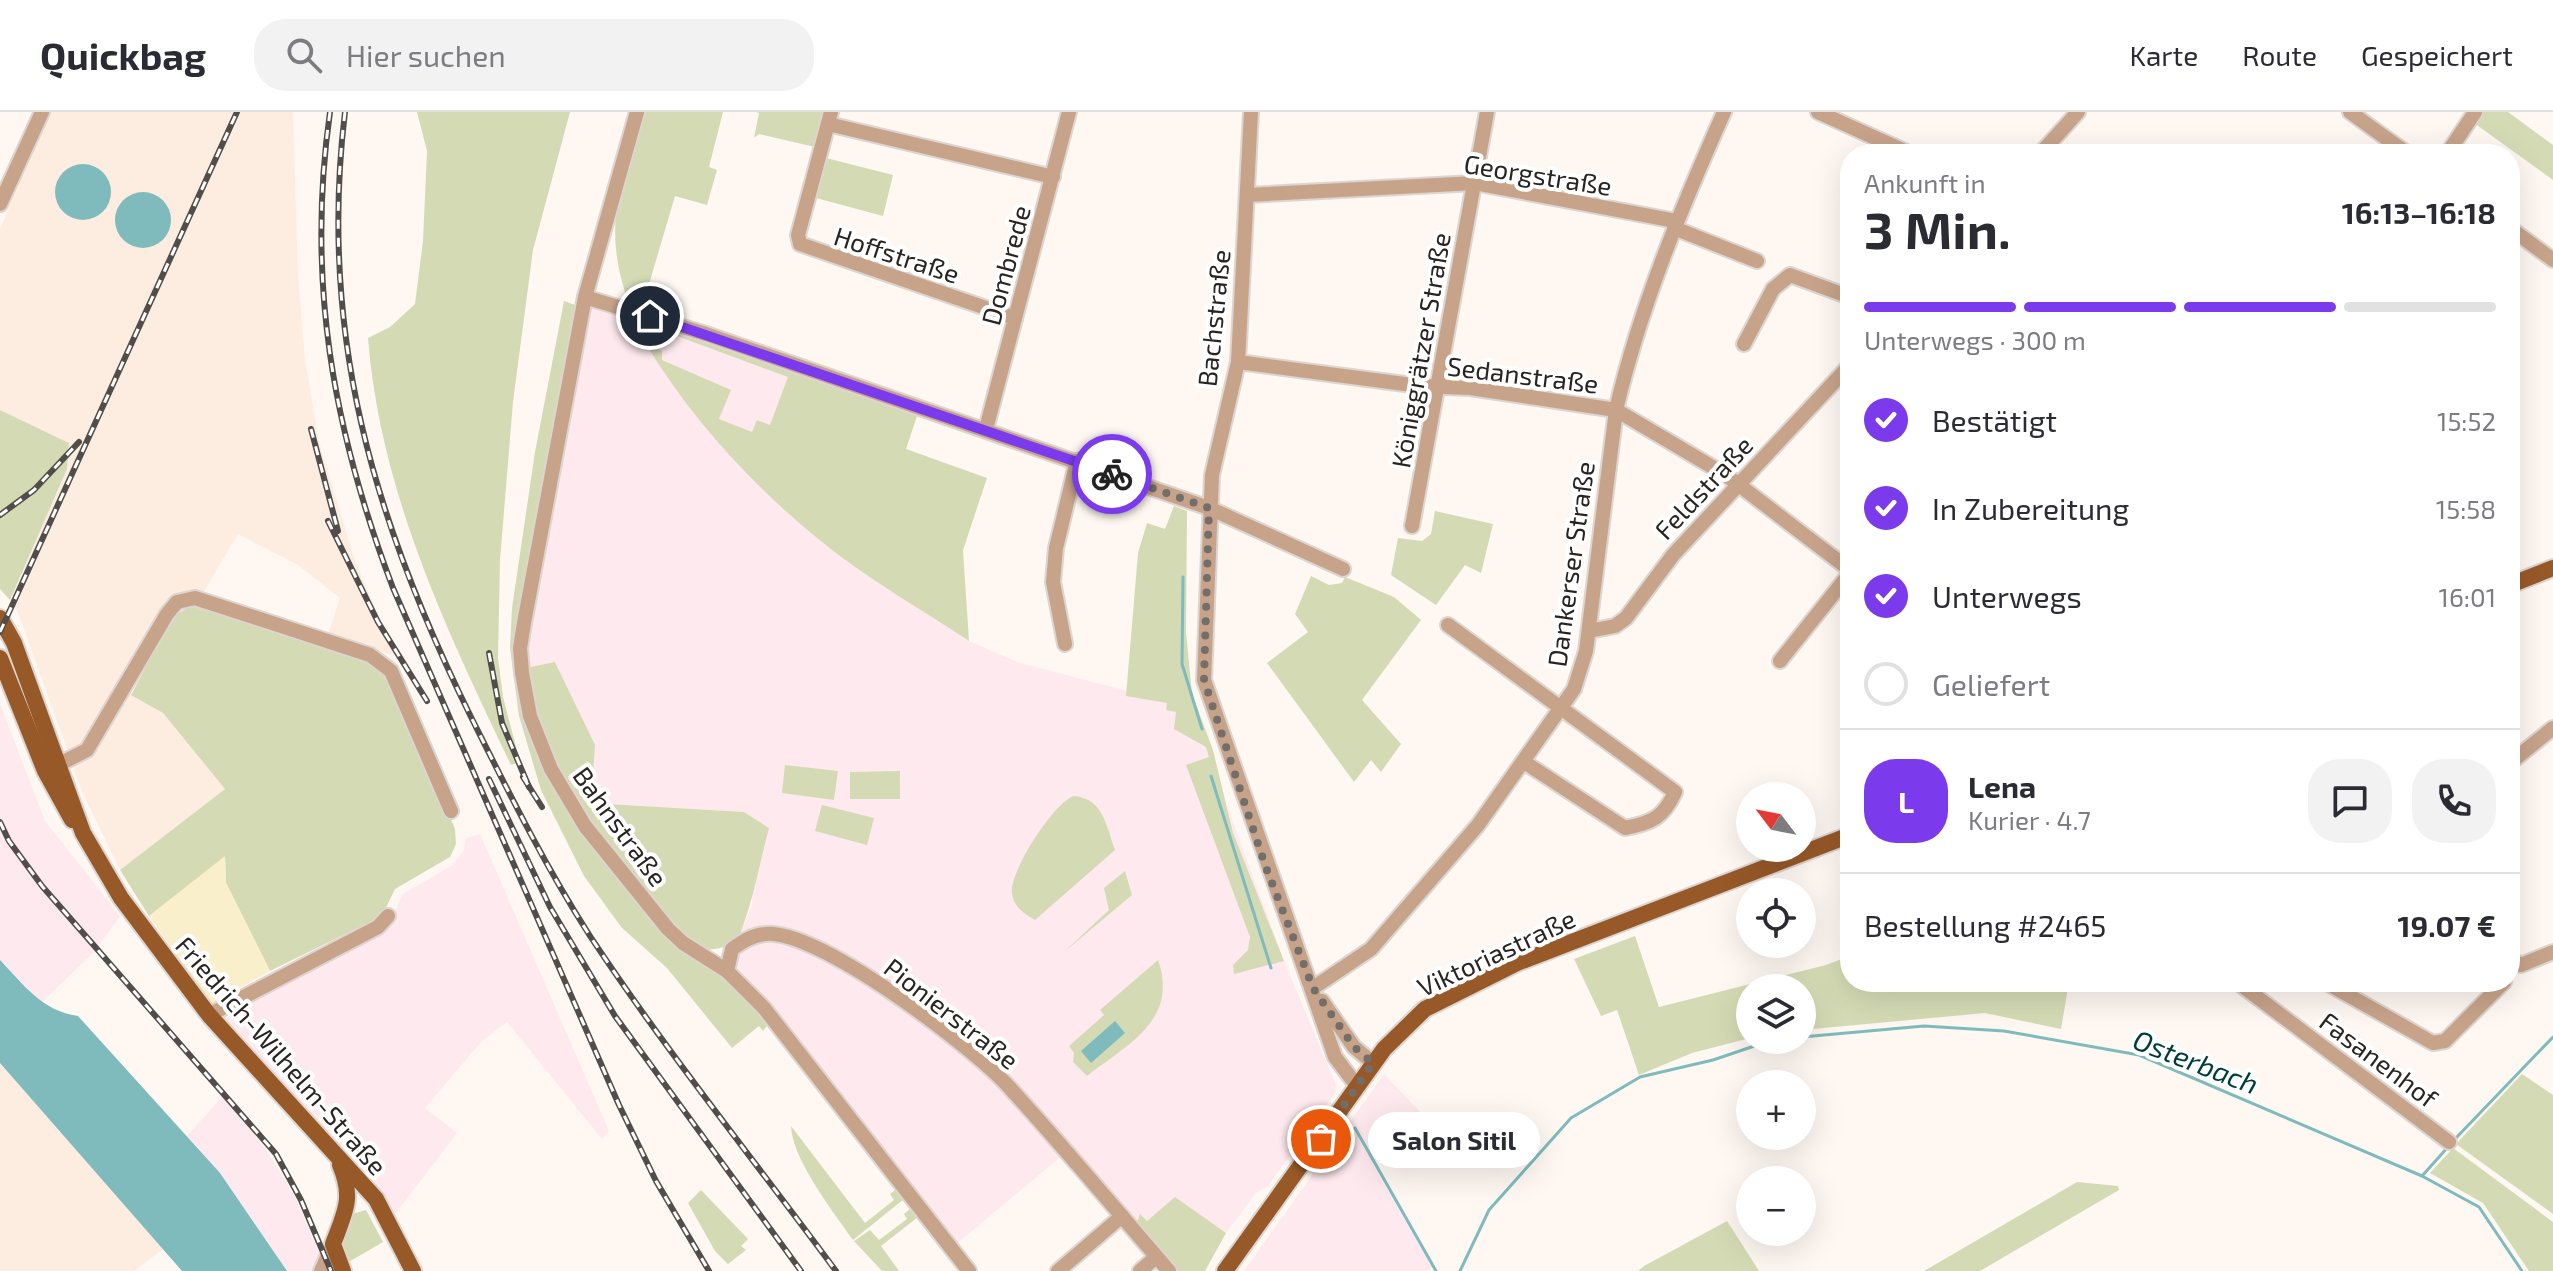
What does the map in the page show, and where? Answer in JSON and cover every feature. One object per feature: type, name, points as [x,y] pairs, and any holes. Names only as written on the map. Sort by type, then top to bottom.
[{"type":"main road","points":[[2520,581],[2553,568]]},
{"type":"main road","name":"Friedrich-Wilhelm-Straße","points":[[0,618],[52,768],[83,833],[121,898],[209,1015],[364,1184],[413,1271]]},
{"type":"main road","name":"Friedrich-Wilhelm-Straße","points":[[0,658],[18,677]]},
{"type":"main road","name":"Viktoriastraße","points":[[1225,1271],[1373,1063],[1425,1009],[1517,963],[1840,839]]},
{"type":"main road","points":[[336,1156],[350,1187],[347,1208],[333,1244],[343,1271]]},
{"type":"main road","points":[[347,1208],[361,1201],[381,1211]]},
{"type":"street","points":[[0,204],[42,112]]},
{"type":"street","name":"Bahnstraße","points":[[637,112],[585,297],[524,623],[520,648],[530,716],[551,769],[585,826],[668,929],[727,971],[764,1008],[969,1271]]},
{"type":"street","name":"Dombrede","points":[[986,429],[1069,112]]},
{"type":"street","name":"Bachstraße","points":[[1251,112],[1238,362],[1212,475],[1209,508],[1204,680],[1265,865],[1313,988],[1335,1057],[1357,1086]]},
{"type":"street","name":"Königgrätzer Straße","points":[[1412,526],[1487,112]]},
{"type":"street","name":"Dankerser Straße","points":[[1313,988],[1371,949],[1478,825],[1561,708],[1581,672],[1589,631],[1616,410],[1636,335],[1675,224],[1724,112]]},
{"type":"street","points":[[1818,112],[1889,144]]},
{"type":"street","points":[[2049,144],[2078,112]]},
{"type":"street","points":[[2350,112],[2394,144]]},
{"type":"street","points":[[2454,144],[2475,112]]},
{"type":"street","points":[[830,118],[1053,177]]},
{"type":"street","name":"Hoffstraße","points":[[830,118],[798,235],[800,244],[809,250],[1015,318]]},
{"type":"street","name":"Georgstraße","points":[[1248,195],[1475,183],[1675,224],[1757,261]]},
{"type":"street","points":[[2520,235],[2553,260]]},
{"type":"street","points":[[1744,344],[1773,289],[1790,275],[1840,293]]},
{"type":"street","points":[[585,297],[706,334],[1209,508],[1343,569]]},
{"type":"street","name":"Sedanstraße","points":[[1238,362],[1437,388],[1470,388],[1616,410],[1739,485],[1840,564]]},
{"type":"street","name":"Feldstraße","points":[[1589,631],[1615,626],[1626,618],[1656,574],[1840,376]]},
{"type":"street","points":[[1065,644],[1053,582],[1056,548],[1077,461]]},
{"type":"street","points":[[1780,661],[1840,585]]},
{"type":"street","points":[[52,768],[87,750],[167,614],[177,602],[195,598],[370,655],[391,671],[451,811]]},
{"type":"street","points":[[1448,625],[1675,792],[1666,812],[1649,824],[1625,828],[1524,762]]},
{"type":"street","points":[[2520,755],[2553,728]]},
{"type":"street","points":[[209,1015],[378,927],[388,916]]},
{"type":"street","name":"Pionierstraße","points":[[704,957],[732,949],[749,938],[777,934],[836,958],[872,979],[956,1041],[1008,1085],[1169,1271]]},
{"type":"street","points":[[727,971],[732,949]]},
{"type":"street","points":[[2520,964],[2553,952]]},
{"type":"street","name":"Bachstraße","points":[[1313,988],[1354,1047],[1373,1063]]},
{"type":"street","name":"Fasanenhof","points":[[2253,992],[2449,1142]]},
{"type":"street","points":[[2343,992],[2433,1043],[2445,1041],[2494,992]]},
{"type":"street","points":[[1058,1271],[1122,1216]]},
{"type":"street","points":[[321,1271],[333,1244]]},
{"type":"street","points":[[1140,1271],[1156,1257]]},
{"type":"shaded area","points":[[50,112],[293,112],[298,276],[305,360],[319,442],[355,561],[395,656],[328,635],[340,598],[298,565],[238,534],[202,594],[177,596],[168,601],[117,686],[163,713],[225,789],[120,870],[83,794],[19,615],[10,600],[67,469],[69,443],[0,410],[0,229]]},
{"type":"shaded area","points":[[588,301],[826,380],[782,505],[807,530],[867,576],[969,641],[1020,663],[1139,694],[1192,694],[1209,757],[1284,961],[1336,1085],[1335,1093],[1268,1186],[1256,1193],[1226,1233],[1175,1198],[1146,1222],[1139,1215],[1136,1225],[1008,1081],[890,981],[855,961],[802,939],[738,939],[752,906],[753,884],[768,828],[744,812],[591,803],[594,745],[556,663],[525,668],[524,647]]},
{"type":"shaded area","points":[[0,704],[45,821],[120,916],[94,952],[41,1003],[0,960]]},
{"type":"shaded area","points":[[480,834],[609,1131],[602,1139],[507,1022],[482,1041],[425,1108],[457,1133],[392,1218],[359,1165],[223,1015],[394,913],[403,894],[453,865],[464,850],[465,839]]},
{"type":"shaded area","points":[[783,939],[841,965],[991,1074],[1064,1154],[954,1246],[749,982],[732,966],[735,954],[749,942]]},
{"type":"shaded area","points":[[0,1063],[163,1249],[134,1271],[0,1271]]},
{"type":"shaded area","points":[[1384,1074],[1425,1117],[1373,1164],[1432,1267],[1428,1271],[1244,1271]]},
{"type":"shaded area","points":[[223,1096],[267,1151],[296,1199],[319,1253],[313,1271],[287,1271],[220,1173],[187,1136]]},
{"type":"green space","points":[[417,112],[570,112],[533,250],[513,402],[500,560],[498,658],[503,697],[520,762],[511,765],[440,610],[420,558],[386,450],[375,395],[368,338],[390,327],[415,304],[423,241],[427,151]]},
{"type":"green space","points":[[641,112],[723,112],[709,167],[717,170],[707,205],[675,196],[642,308],[629,304],[616,251],[615,229],[621,186]]},
{"type":"green space","points":[[756,112],[823,112],[815,147],[759,134],[754,138],[759,113]]},
{"type":"green space","points":[[2482,112],[2508,112],[2553,145],[2553,180],[2520,156],[2520,144],[2503,144],[2474,123]]},
{"type":"green space","points":[[826,158],[893,175],[883,216],[816,198]]},
{"type":"green space","points":[[564,301],[578,306],[516,638],[526,668],[555,662],[595,745],[591,803],[744,812],[769,828],[752,898],[738,939],[709,949],[690,940],[654,907],[570,805],[676,946],[732,983],[769,1023],[763,1031],[759,1026],[732,1048],[667,968],[622,928],[584,876],[541,790],[519,716],[510,648],[512,608],[535,452]]},
{"type":"green space","points":[[642,320],[919,410],[906,449],[987,478],[963,550],[969,641],[852,565],[782,508],[708,431],[646,344],[662,351],[662,360],[731,390],[719,419],[752,432],[757,420],[770,425],[788,377],[669,333],[666,340],[641,326]]},
{"type":"green space","points":[[0,410],[69,443],[67,469],[10,600],[0,589]]},
{"type":"green space","points":[[1174,506],[1187,511],[1186,632],[1192,694],[1213,750],[1233,833],[1284,961],[1234,974],[1233,965],[1248,950],[1250,937],[1186,765],[1209,757],[1206,747],[1174,729],[1176,712],[1166,710],[1167,703],[1126,696],[1138,553],[1147,523],[1165,529]]},
{"type":"green space","points":[[1435,511],[1493,524],[1481,573],[1465,565],[1436,605],[1391,575],[1398,538],[1422,541],[1431,534]]},
{"type":"green space","points":[[1311,576],[1329,585],[1342,583],[1345,577],[1394,597],[1421,620],[1362,700],[1401,744],[1381,772],[1371,760],[1354,782],[1267,663],[1308,632],[1295,614]]},
{"type":"green space","points":[[191,606],[367,659],[393,681],[455,829],[456,844],[450,857],[395,889],[382,916],[270,971],[226,883],[225,857],[149,916],[120,870],[225,789],[163,713],[131,695],[173,616]]},
{"type":"green space","points":[[785,765],[838,771],[834,800],[782,793]]},
{"type":"green space","points":[[900,771],[900,799],[850,799],[850,772]]},
{"type":"green space","points":[[1074,796],[1092,802],[1098,808],[1115,850],[1035,920],[1014,902],[1013,883],[1034,839],[1055,811]]},
{"type":"green space","points":[[822,805],[874,818],[867,845],[815,831]]},
{"type":"green space","points":[[1125,871],[1132,895],[1064,952],[1109,910],[1104,888]]},
{"type":"green space","points":[[1635,936],[1659,1007],[1736,988],[1736,1042],[1692,1053],[1639,1075],[1617,1010],[1601,1016],[1574,959]]},
{"type":"green space","points":[[1158,960],[1163,981],[1162,999],[1156,1015],[1133,1041],[1087,1076],[1073,1062],[1074,1053],[1069,1046],[1104,1015],[1100,1010]]},
{"type":"green space","points":[[1840,960],[1840,992],[2067,992],[2061,1029],[1985,1013],[1816,1029],[1816,974],[1790,974]]},
{"type":"green space","points":[[2522,1074],[2553,1095],[2553,1214],[2456,1144]]},
{"type":"green space","points":[[791,1126],[865,1223],[894,1200],[890,1194],[895,1190],[904,1199],[853,1240],[806,1169],[798,1154]]},
{"type":"green space","points":[[2453,1148],[2553,1222],[2553,1271],[2529,1271],[2483,1203],[2430,1173]]},
{"type":"green space","points":[[2077,1182],[2118,1186],[2119,1190],[1980,1271],[1924,1271]]},
{"type":"green space","points":[[701,1190],[748,1239],[741,1246],[746,1250],[728,1264],[715,1251],[688,1203]]},
{"type":"green space","points":[[1175,1197],[1226,1233],[1205,1271],[1175,1271],[1136,1225],[1140,1214],[1147,1221]]},
{"type":"green space","points":[[910,1209],[918,1217],[881,1246],[899,1271],[882,1271],[854,1241],[870,1230],[879,1240],[907,1219],[904,1214]]},
{"type":"green space","points":[[366,1210],[383,1242],[347,1263],[341,1245],[352,1214]]},
{"type":"green space","points":[[1727,1221],[1736,1235],[1736,1246],[1743,1246],[1759,1271],[1638,1271]]},
{"type":"sand","points":[[225,856],[226,883],[270,971],[211,1004],[149,916]]},
{"type":"water","points":[[83,164],[102,173],[111,192],[102,211],[83,220],[64,211],[55,192],[64,173]]},
{"type":"water","points":[[143,192],[163,200],[171,220],[163,240],[143,248],[123,240],[115,220],[123,200]]},
{"type":"water","points":[[0,960],[44,1003],[78,1016],[220,1173],[287,1271],[182,1271],[0,1063]]},
{"type":"water","points":[[1115,1021],[1125,1033],[1091,1063],[1081,1051]]},
{"type":"waterway","points":[[1183,577],[1182,664],[1202,729]]},
{"type":"waterway","points":[[1211,776],[1271,968]]},
{"type":"waterway","name":"Osterbach","points":[[1816,1036],[1924,1026],[2004,1031],[2139,1055],[2422,1176],[2479,1207],[2522,1271]]},
{"type":"waterway","points":[[2455,1139],[2553,1037]]},
{"type":"waterway","name":"Osterbach","points":[[1460,1271],[1489,1210],[1571,1118],[1640,1077],[1736,1052]]},
{"type":"waterway","points":[[1355,1128],[1436,1271]]},
{"type":"waterway","points":[[2422,1176],[2448,1147]]},
{"type":"railway","points":[[0,632],[237,112]]},
{"type":"railway","points":[[330,112],[323,174],[321,235],[324,295],[340,413],[372,529],[393,588],[619,1105],[656,1181],[709,1271]]},
{"type":"railway","points":[[345,112],[339,194],[340,273],[347,350],[362,425],[382,499],[437,645],[528,829],[590,936],[680,1063],[836,1271]]},
{"type":"railway","points":[[311,429],[338,531]]},
{"type":"railway","points":[[0,515],[34,490],[79,442]]},
{"type":"railway","points":[[328,521],[378,622],[427,701]]},
{"type":"railway","points":[[489,653],[502,723],[529,787]]},
{"type":"railway","points":[[523,777],[542,807]]},
{"type":"railway","points":[[489,779],[550,907],[615,1016],[801,1271]]},
{"type":"railway","points":[[0,822],[9,841],[42,886],[276,1154],[301,1200],[331,1271]]},
{"type":"way so far","points":[[1112,474],[1209,508],[1204,680],[1265,865],[1313,988],[1354,1047],[1373,1063],[1321,1139]]},
{"type":"place","name":"Salon Sitil","points":[[1321,1139]]},
{"type":"route","points":[[650,316],[1112,474]]}]
